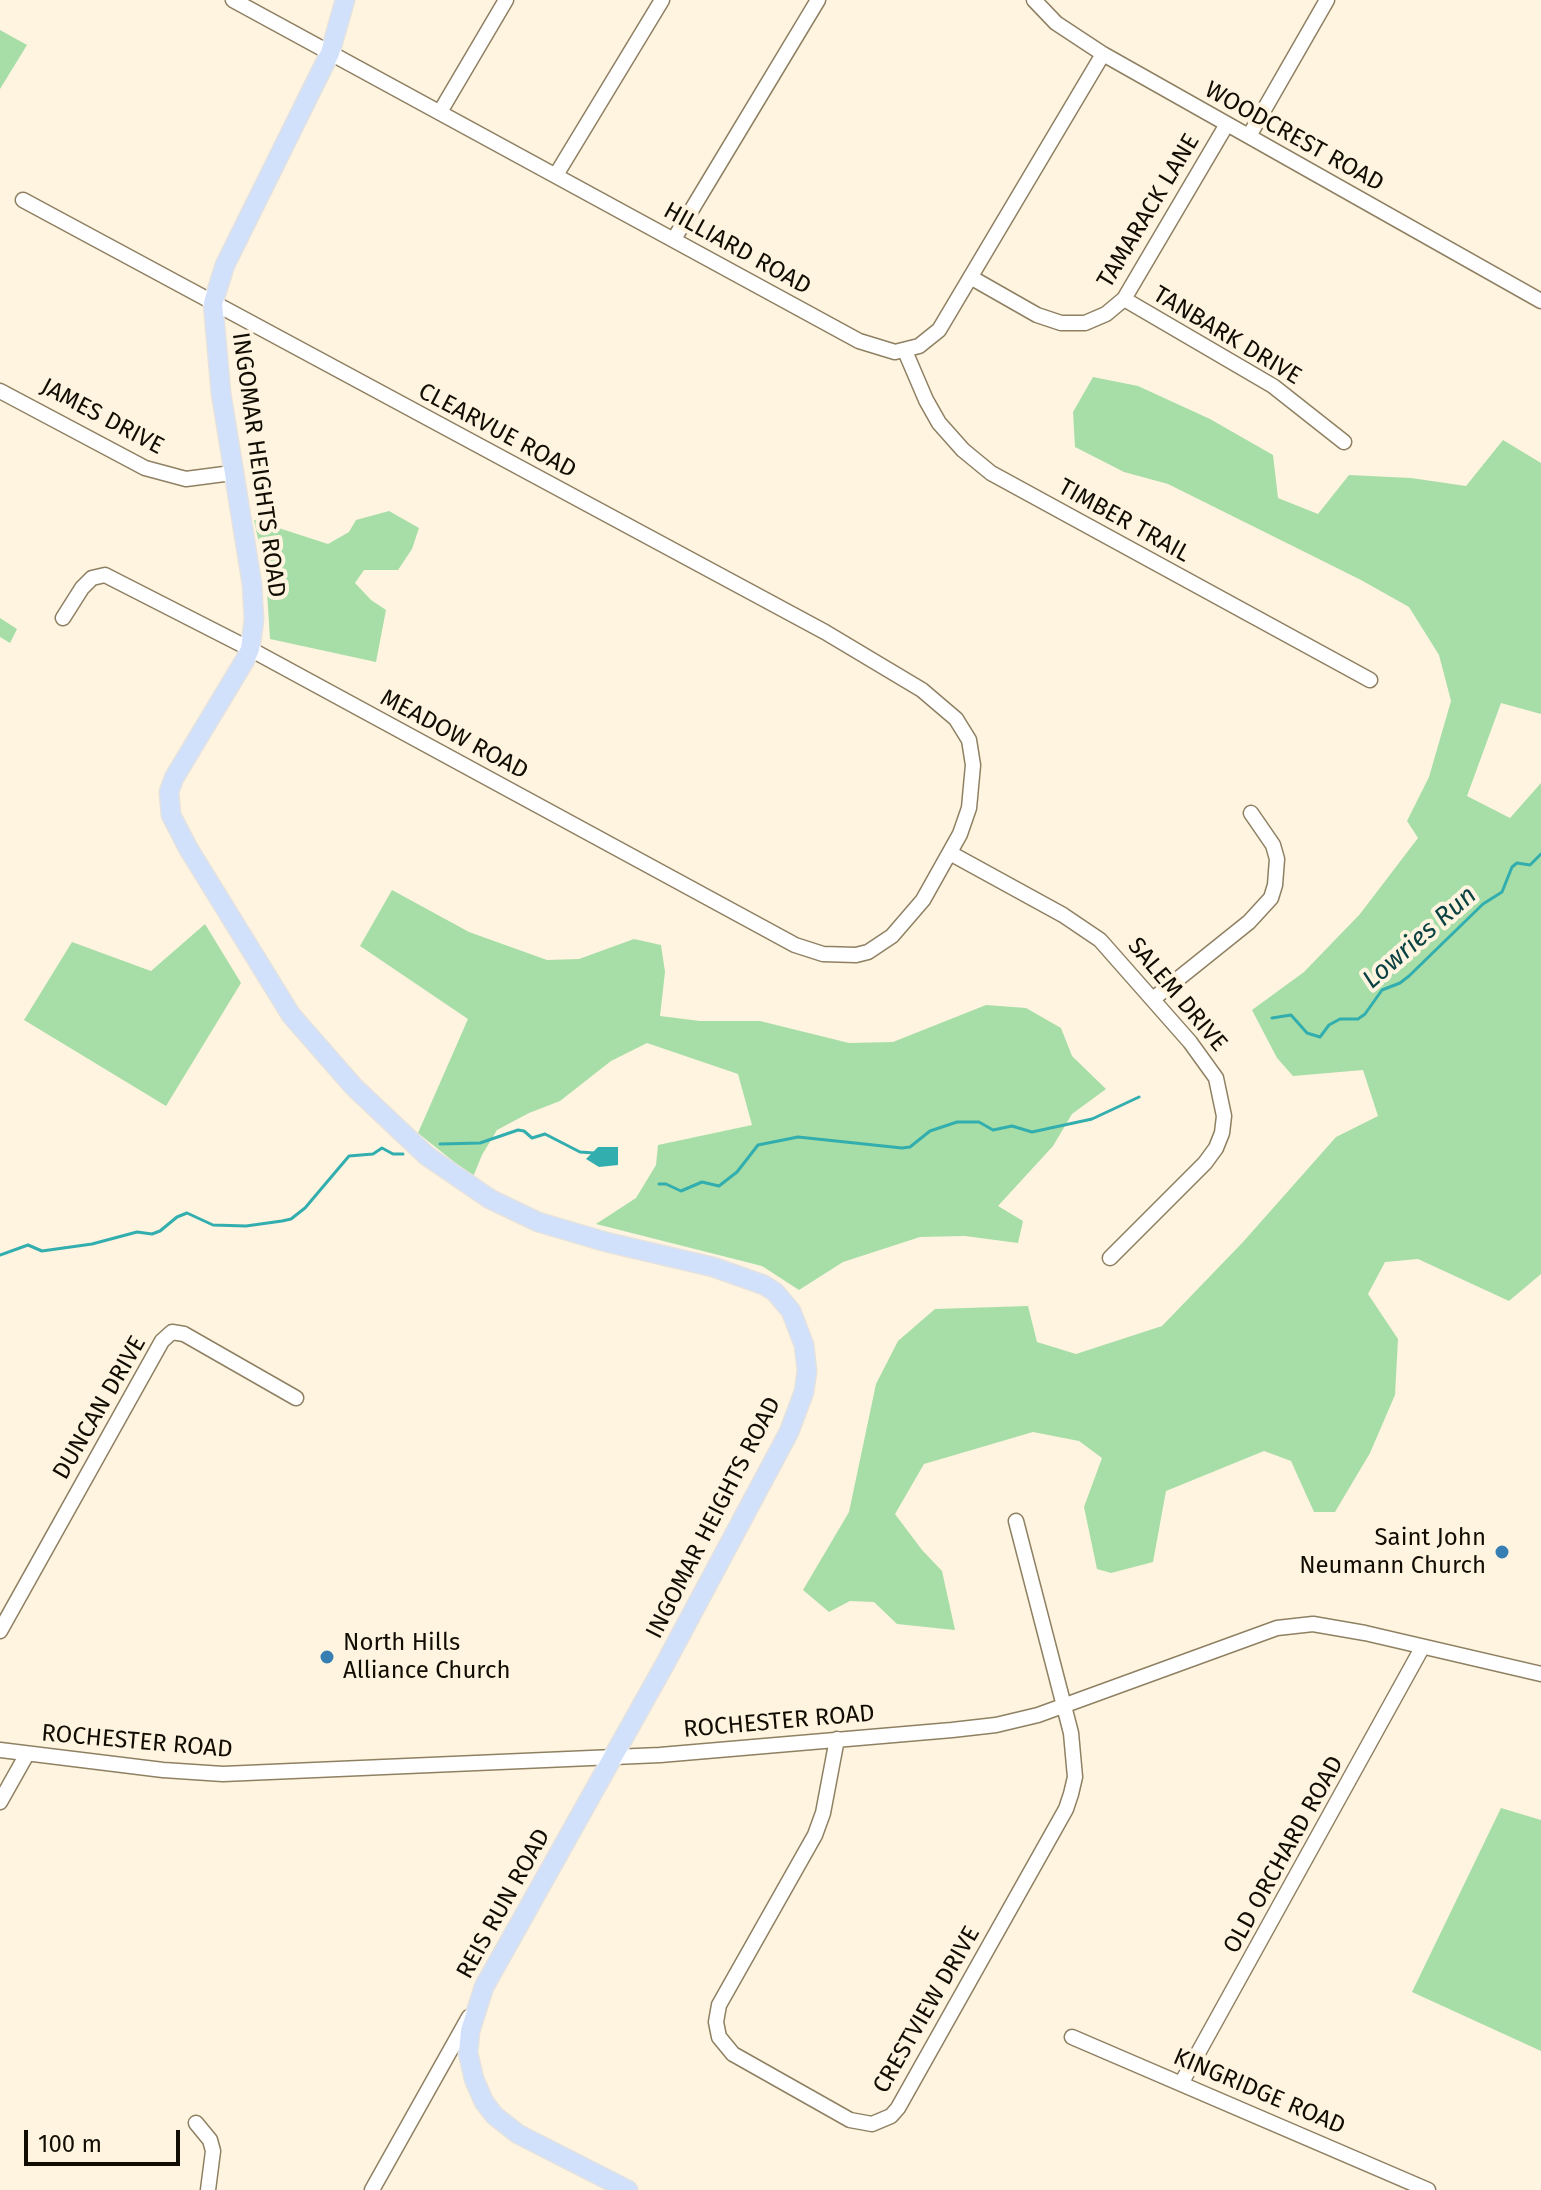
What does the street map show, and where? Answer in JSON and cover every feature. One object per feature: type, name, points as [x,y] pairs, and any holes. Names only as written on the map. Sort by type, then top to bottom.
[{"type":"main road","name":"INGOMAR HEIGHTS ROAD","points":[[345,0],[330,53],[225,265],[213,303],[232,473],[254,602],[250,649],[174,778],[169,792],[171,815],[195,860],[291,1015],[307,1036],[399,1132],[427,1156],[470,1187],[538,1222],[764,1285],[783,1300],[801,1333],[807,1371],[795,1418],[614,1757]]},
{"type":"main road","name":"REIS RUN ROAD","points":[[614,1757],[477,2003],[468,2053],[478,2090],[484,2102],[503,2123],[542,2147],[628,2190]]},
{"type":"street","name":"HILLIARD ROAD","points":[[233,0],[859,341],[883,349],[905,351]]},
{"type":"street","points":[[440,112],[506,0]]},
{"type":"street","points":[[556,175],[662,0]]},
{"type":"street","points":[[674,239],[818,0]]},
{"type":"street","name":"WOODCREST ROAD","points":[[1034,0],[1056,23],[1103,54],[1541,301]]},
{"type":"street","points":[[1249,136],[1327,0]]},
{"type":"street","points":[[905,351],[919,346],[939,330],[1103,54]]},
{"type":"street","name":"TAMARACK LANE","points":[[972,278],[1037,315],[1061,323],[1097,320],[1124,299],[1227,124]]},
{"type":"street","name":"CLEARVUE ROAD","points":[[23,200],[825,632],[922,690],[945,708],[969,740],[973,765],[969,808],[950,853],[923,900],[892,936],[868,952],[841,956]]},
{"type":"street","name":"TANBARK DRIVE","points":[[1124,299],[1273,386],[1344,442]]},
{"type":"street","name":"TIMBER TRAIL","points":[[905,351],[939,423],[963,450],[991,473],[1370,680]]},
{"type":"street","name":"JAMES DRIVE","points":[[0,391],[145,468],[186,479],[232,473]]},
{"type":"street","name":"MEADOW ROAD","points":[[63,618],[92,578],[105,575],[250,649],[795,945],[809,951],[841,956]]},
{"type":"street","points":[[1153,999],[1249,922],[1271,898],[1277,859],[1273,845],[1251,813]]},
{"type":"street","name":"SALEM DRIVE","points":[[950,853],[1088,930],[1153,999],[1196,1049],[1216,1078],[1224,1116],[1222,1133],[1205,1163],[1110,1258]]},
{"type":"street","name":"DUNCAN DRIVE","points":[[0,1631],[162,1341],[172,1332],[184,1334],[296,1398]]},
{"type":"street","points":[[1016,1521],[1062,1706]]},
{"type":"street","name":"ROCHESTER ROAD","points":[[0,1750],[163,1770],[223,1774],[614,1757],[996,1725],[1038,1715],[1277,1628],[1313,1624],[1541,1674]]},
{"type":"street","name":"OLD ORCHARD ROAD","points":[[1182,2082],[1422,1648]]},
{"type":"street","name":"CRESTVIEW DRIVE","points":[[837,1739],[823,1813],[815,1835],[719,2005],[716,2022],[719,2037],[733,2054],[850,2120],[872,2124],[891,2116],[898,2108],[1066,1809],[1075,1777],[1071,1733],[1062,1706]]},
{"type":"street","points":[[0,1802],[27,1754]]},
{"type":"street","points":[[372,2190],[477,2003]]},
{"type":"street","name":"KINGRIDGE ROAD","points":[[1072,2037],[1428,2190]]},
{"type":"street","points":[[426,2090],[458,2058],[468,2053]]},
{"type":"street","points":[[196,2123],[210,2140],[213,2151],[208,2190]]},
{"type":"green space","points":[[0,30],[27,45],[0,89]]},
{"type":"green space","points":[[1093,377],[1138,386],[1210,419],[1273,455],[1278,498],[1318,514],[1349,475],[1411,478],[1466,486],[1503,440],[1541,463],[1541,714],[1501,703],[1467,796],[1510,818],[1541,783],[1541,1274],[1509,1301],[1418,1259],[1385,1262],[1368,1294],[1398,1339],[1395,1395],[1370,1453],[1335,1512],[1314,1512],[1291,1461],[1264,1451],[1166,1491],[1153,1562],[1111,1573],[1097,1569],[1084,1507],[1102,1458],[1079,1441],[1033,1432],[924,1464],[895,1514],[942,1571],[955,1630],[897,1624],[874,1602],[850,1601],[829,1612],[803,1590],[849,1512],[876,1384],[898,1341],[935,1309],[1028,1306],[1037,1342],[1076,1354],[1162,1326],[1243,1242],[1336,1137],[1378,1116],[1363,1070],[1293,1076],[1277,1058],[1252,1010],[1304,972],[1360,914],[1418,838],[1407,821],[1429,777],[1451,701],[1439,655],[1409,607],[1168,484],[1124,472],[1075,447],[1073,412]]},
{"type":"green space","points":[[389,511],[419,528],[412,549],[398,570],[364,570],[355,583],[386,610],[376,662],[270,639],[266,576],[254,520],[328,544],[349,532],[356,520]]},
{"type":"green space","points":[[0,618],[17,629],[10,643],[0,637]]},
{"type":"green space","points":[[392,890],[469,932],[547,960],[579,959],[634,939],[661,945],[665,972],[660,1016],[700,1021],[760,1021],[849,1043],[893,1042],[986,1005],[1026,1008],[1061,1028],[1072,1056],[1106,1089],[1072,1114],[1053,1146],[998,1206],[1023,1221],[1018,1243],[965,1236],[920,1237],[843,1262],[799,1290],[762,1266],[596,1224],[636,1198],[656,1165],[658,1145],[752,1125],[738,1074],[647,1043],[611,1061],[560,1101],[497,1130],[473,1177],[418,1133],[468,1019],[360,946]]},
{"type":"green space","points":[[205,924],[241,983],[166,1106],[24,1020],[72,942],[151,971]]},
{"type":"green space","points":[[1501,1808],[1541,1820],[1541,2051],[1412,1992]]},
{"type":"water","points":[[598,1147],[618,1147],[618,1165],[599,1167],[586,1159]]},
{"type":"waterway","name":"Lowries Run","points":[[1272,1018],[1291,1015],[1307,1033],[1320,1037],[1329,1025],[1340,1019],[1358,1019],[1382,990],[1409,976],[1483,904],[1502,892],[1512,867],[1517,863],[1530,865],[1541,854]]},
{"type":"waterway","name":"Lowries Run","points":[[659,1184],[681,1191],[702,1182],[719,1186],[737,1172],[758,1145],[798,1137],[902,1148],[910,1147],[930,1131],[957,1122],[979,1122],[993,1130],[1012,1126],[1032,1132],[1092,1119],[1139,1097]]},
{"type":"waterway","name":"Lowries Run","points":[[440,1144],[480,1143],[518,1130],[532,1138],[545,1134],[580,1152],[594,1153]]},
{"type":"waterway","points":[[0,1255],[28,1245],[42,1251],[92,1244],[137,1232],[152,1234],[187,1213],[213,1225],[246,1226],[291,1219],[305,1208],[349,1156],[373,1154],[382,1148],[393,1154],[403,1154]]},
{"type":"place","name":"Saint John Neumann Church","points":[[1502,1552]]},
{"type":"place","name":"North Hills Alliance Church","points":[[327,1657]]}]
